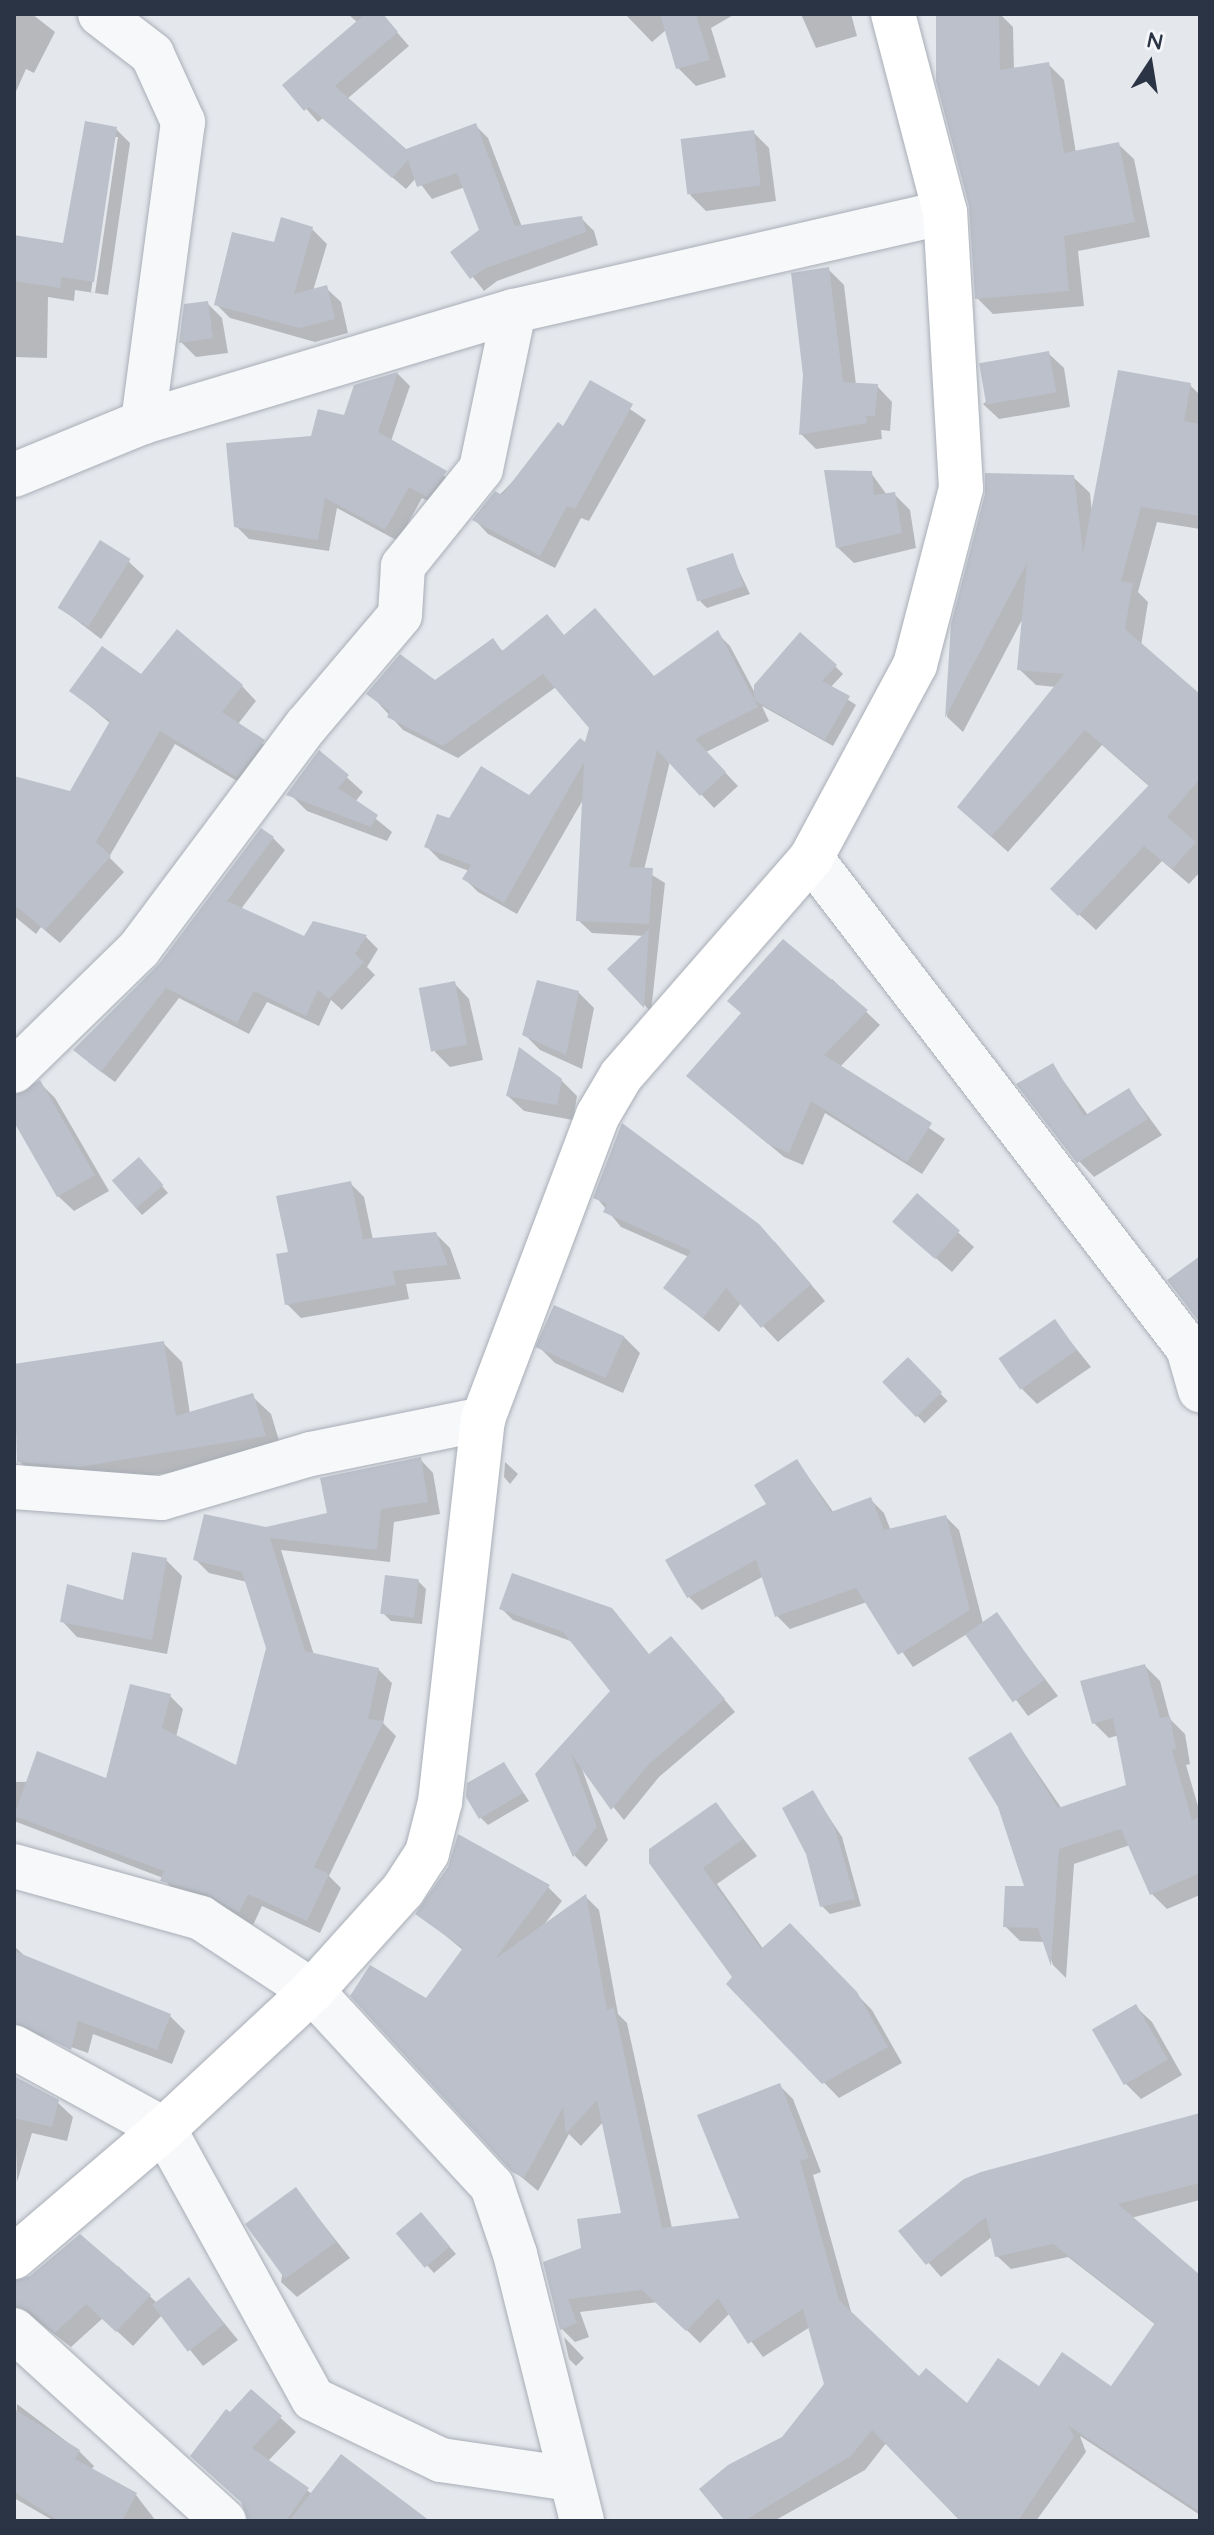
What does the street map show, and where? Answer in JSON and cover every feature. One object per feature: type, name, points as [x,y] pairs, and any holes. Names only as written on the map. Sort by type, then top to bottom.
[{"type":"main road","points":[[14,2257],[164,2129],[312,1991],[403,1890],[427,1853],[440,1802],[483,1419],[598,1115],[621,1076],[811,858],[915,665],[961,488],[945,212],[893,14]]},
{"type":"street","points":[[100,14],[152,54],[183,122],[143,422]]},
{"type":"street","points":[[14,475],[143,422],[514,311],[945,212]]},
{"type":"street","points":[[14,1071],[139,949],[306,726],[400,615],[403,566],[481,469],[514,311]]},
{"type":"street","points":[[811,858],[1188,1348],[1200,1390]]},
{"type":"street","points":[[14,1487],[162,1498],[311,1454],[483,1419]]},
{"type":"street","points":[[14,1866],[201,1918],[312,1991],[492,2186],[515,2254],[582,2521]]},
{"type":"street","points":[[14,2047],[164,2129],[313,2399],[441,2460],[571,2479]]},
{"type":"street","points":[[14,2330],[224,2521]]},
{"type":"building","points":[[365,14],[383,14],[398,32],[335,86],[406,149],[476,123],[515,226],[582,216],[586,232],[484,269],[470,279],[450,252],[479,230],[457,173],[417,187],[408,160],[392,178],[309,107],[304,111],[282,85]]},
{"type":"building","points":[[660,14],[696,14],[710,60],[676,69]]},
{"type":"building","points":[[936,14],[999,14],[1000,70],[1049,62],[1064,153],[1119,142],[1135,222],[1064,236],[1069,291],[975,299],[969,206],[936,81]]},
{"type":"building","points":[[85,121],[117,127],[94,282],[62,277],[60,288],[14,281],[14,235],[63,243]]},
{"type":"building","points":[[754,130],[761,186],[687,195],[681,139]]},
{"type":"building","points":[[281,217],[313,227],[294,294],[327,285],[335,319],[299,328],[214,305],[232,232],[274,242]]},
{"type":"building","points":[[829,267],[843,382],[878,384],[875,416],[866,416],[867,423],[799,435],[803,375],[791,273]]},
{"type":"building","points":[[208,301],[213,338],[179,343],[184,304]]},
{"type":"building","points":[[1049,351],[1056,392],[986,405],[979,363]]},
{"type":"building","points":[[1118,370],[1191,383],[1184,421],[1200,424],[1200,516],[1141,507],[1121,581],[1133,583],[1125,629],[1200,694],[1200,779],[1167,817],[1196,842],[1172,869],[1144,846],[1078,916],[1050,889],[1149,785],[1085,730],[991,837],[957,807],[1064,674],[1017,670],[1027,563],[945,718],[951,624],[985,494],[985,473],[1074,475],[1083,553]]},
{"type":"building","points":[[398,372],[378,432],[447,471],[427,497],[409,487],[385,530],[325,498],[318,540],[234,527],[226,443],[311,436],[318,409],[344,415],[354,385]]},
{"type":"building","points":[[590,380],[633,404],[575,509],[567,506],[540,556],[472,520],[495,491],[502,495],[558,422],[563,426]]},
{"type":"building","points":[[824,470],[872,471],[874,495],[895,492],[902,533],[836,548]]},
{"type":"building","points":[[100,540],[131,559],[88,627],[58,608]]},
{"type":"building","points":[[733,553],[744,586],[697,601],[686,568]]},
{"type":"building","points":[[595,608],[654,676],[718,630],[758,707],[695,739],[726,772],[700,796],[657,750],[629,867],[653,868],[649,924],[576,921],[584,762],[504,903],[462,879],[471,865],[424,847],[437,814],[449,818],[481,766],[529,795],[580,738],[585,742],[589,728],[543,674],[443,746],[387,717],[390,711],[366,694],[400,654],[435,680],[493,638],[502,651],[547,614],[564,635]]},
{"type":"building","points":[[177,629],[243,685],[222,712],[265,740],[237,777],[160,731],[96,842],[111,856],[45,930],[14,905],[14,776],[70,791],[110,721],[69,691],[102,646],[141,674]]},
{"type":"building","points":[[800,632],[837,665],[822,681],[850,696],[825,740],[754,700],[754,685]]},
{"type":"building","points":[[319,750],[349,775],[338,788],[378,815],[371,827],[286,795]]},
{"type":"building","points":[[261,828],[274,837],[227,901],[304,936],[313,921],[367,935],[355,954],[364,962],[329,999],[318,990],[306,1016],[254,991],[237,1023],[166,988],[101,1072],[73,1050],[159,964]]},
{"type":"building","points":[[649,929],[644,1008],[607,969]]},
{"type":"building","points":[[783,939],[868,1010],[824,1055],[932,1123],[907,1162],[811,1101],[789,1153],[768,1144],[686,1076],[741,1013],[727,1001]]},
{"type":"building","points":[[537,980],[579,991],[566,1055],[522,1035]]},
{"type":"building","points":[[455,981],[467,1045],[431,1052],[419,988]]},
{"type":"building","points":[[519,1047],[562,1079],[557,1105],[506,1096]]},
{"type":"building","points":[[1053,1063],[1084,1116],[1129,1088],[1148,1119],[1077,1163],[1016,1084]]},
{"type":"building","points":[[40,1080],[95,1175],[57,1197],[14,1122],[14,1095]]},
{"type":"building","points":[[622,1123],[759,1224],[811,1284],[761,1328],[726,1288],[703,1318],[663,1288],[691,1251],[603,1212],[607,1204],[593,1198]]},
{"type":"building","points":[[139,1157],[163,1185],[136,1209],[112,1181]]},
{"type":"building","points":[[351,1181],[363,1239],[436,1232],[448,1265],[393,1271],[396,1285],[285,1305],[276,1254],[288,1252],[276,1196]]},
{"type":"building","points":[[917,1193],[960,1230],[935,1259],[892,1222]]},
{"type":"building","points":[[1200,1256],[1200,1323],[1167,1280]]},
{"type":"building","points":[[554,1305],[624,1336],[606,1378],[535,1347]]},
{"type":"building","points":[[1055,1319],[1077,1350],[1020,1390],[998,1359]]},
{"type":"building","points":[[164,1341],[176,1416],[253,1393],[266,1436],[79,1467],[17,1462],[14,1364]]},
{"type":"building","points":[[908,1357],[942,1392],[916,1417],[882,1382]]},
{"type":"building","points":[[421,1457],[428,1502],[381,1509],[377,1550],[270,1538],[305,1651],[379,1668],[368,1719],[384,1721],[314,1867],[329,1874],[307,1921],[248,1894],[239,1913],[208,1894],[160,1881],[164,1871],[14,1816],[37,1751],[106,1778],[130,1684],[171,1694],[162,1728],[236,1765],[266,1648],[242,1572],[193,1560],[204,1514],[266,1527],[327,1513],[320,1478]]},
{"type":"building","points":[[797,1459],[831,1512],[871,1497],[884,1530],[946,1515],[970,1610],[898,1655],[856,1588],[775,1617],[756,1560],[687,1598],[665,1560],[766,1504],[754,1485]]},
{"type":"building","points":[[132,1552],[167,1558],[152,1640],[60,1622],[67,1584],[123,1600]]},
{"type":"building","points":[[512,1573],[612,1608],[649,1654],[671,1636],[725,1699],[648,1765],[611,1810],[571,1754],[597,1827],[573,1857],[535,1774],[610,1691],[563,1632],[499,1609]]},
{"type":"building","points":[[385,1575],[419,1579],[414,1618],[380,1614]]},
{"type":"building","points":[[997,1612],[1045,1680],[1013,1702],[965,1634]]},
{"type":"building","points":[[1145,1664],[1160,1718],[1170,1716],[1176,1749],[1172,1750],[1192,1820],[1200,1817],[1200,1873],[1150,1895],[1121,1829],[1059,1849],[1051,1966],[1038,1928],[1003,1927],[1005,1886],[1024,1886],[998,1807],[968,1758],[1011,1732],[1058,1808],[1126,1785],[1113,1718],[1092,1724],[1080,1681]]},
{"type":"building","points":[[504,1762],[523,1793],[479,1819],[466,1797],[467,1783]]},
{"type":"building","points":[[813,1790],[835,1828],[855,1899],[820,1907],[806,1854],[782,1808]]},
{"type":"building","points":[[716,1802],[743,1839],[703,1868],[761,1949],[790,1923],[857,1992],[888,2047],[822,2084],[726,1984],[732,1977],[649,1863],[649,1849]]},
{"type":"building","points":[[458,1834],[550,1885],[495,1959],[586,1894],[607,2010],[614,2007],[662,2228],[739,2218],[697,2115],[780,2083],[809,2158],[800,2161],[839,2300],[919,2376],[926,2368],[967,2403],[998,2358],[1039,2386],[1062,2352],[1111,2386],[1155,2323],[1053,2244],[995,2257],[986,2217],[926,2265],[898,2231],[964,2179],[981,2172],[1200,2113],[1200,2183],[1118,2204],[1200,2275],[1200,2512],[1069,2426],[1074,2437],[1018,2521],[960,2521],[872,2430],[851,2456],[744,2521],[725,2521],[699,2489],[728,2465],[782,2437],[824,2384],[803,2309],[748,2344],[718,2298],[686,2331],[642,2290],[568,2299],[577,2323],[560,2330],[543,2262],[581,2248],[577,2219],[621,2213],[597,2100],[566,2134],[563,2107],[524,2178],[512,2172],[350,1996],[370,1965],[426,1998],[463,1948],[415,1914],[448,1867]]},
{"type":"building","points":[[14,1951],[171,2014],[157,2050],[78,2021],[71,2050],[14,2022]]},
{"type":"building","points":[[1136,2004],[1168,2059],[1124,2085],[1092,2030]]},
{"type":"building","points":[[14,2076],[59,2100],[52,2127],[14,2118]]},
{"type":"building","points":[[296,2187],[336,2242],[285,2279],[245,2224]]},
{"type":"building","points":[[421,2212],[450,2246],[425,2268],[396,2233]]},
{"type":"building","points":[[80,2234],[151,2295],[116,2332],[86,2304],[55,2333],[30,2311],[14,2306],[14,2281],[30,2276]]},
{"type":"building","points":[[189,2277],[225,2324],[188,2352],[152,2305]]},
{"type":"building","points":[[251,2389],[282,2416],[252,2448],[309,2488],[286,2521],[248,2521],[241,2502],[190,2456],[226,2409],[230,2412]]},
{"type":"building","points":[[14,2409],[80,2450],[75,2459],[137,2493],[122,2521],[59,2521],[14,2492]]},
{"type":"building","points":[[341,2454],[430,2521],[289,2521]]}]
